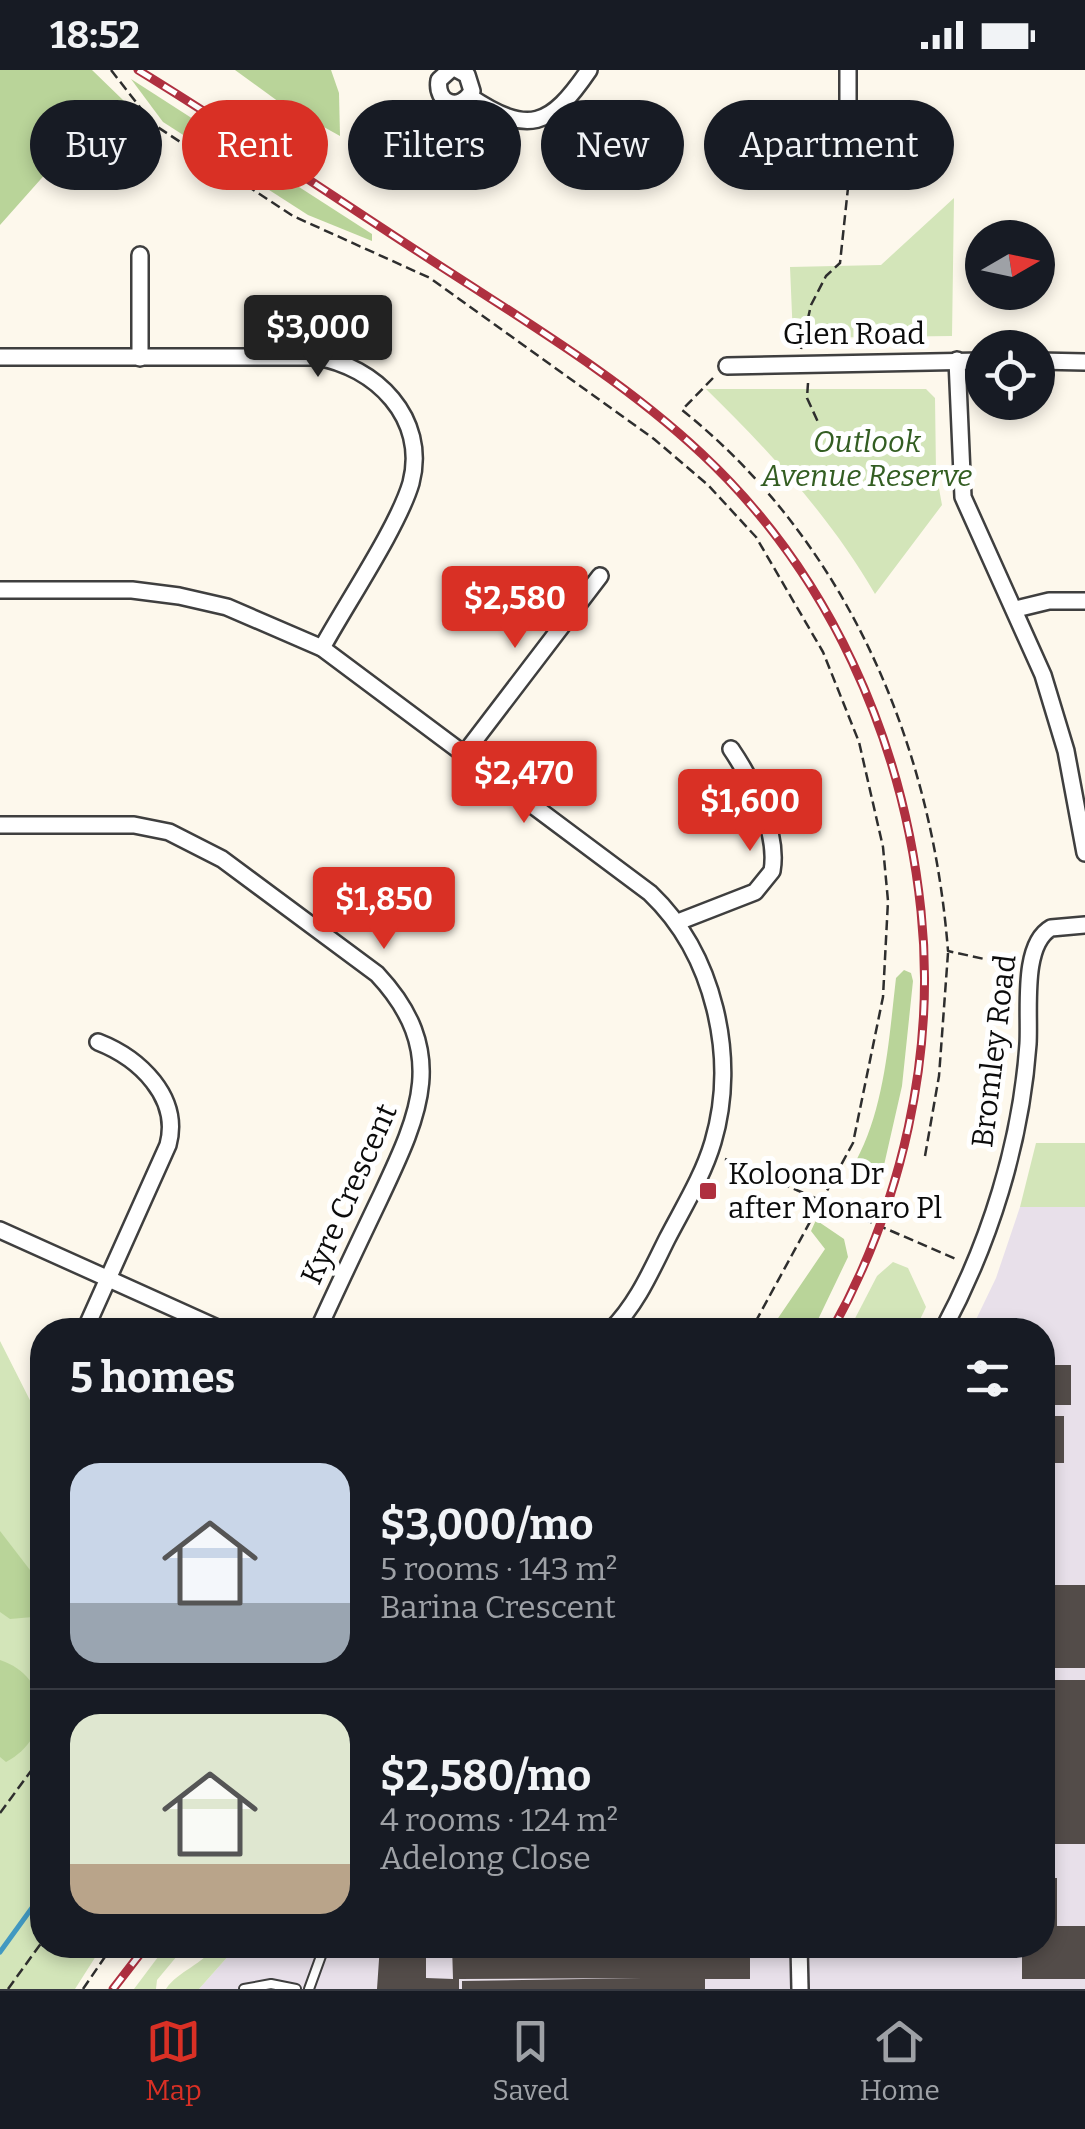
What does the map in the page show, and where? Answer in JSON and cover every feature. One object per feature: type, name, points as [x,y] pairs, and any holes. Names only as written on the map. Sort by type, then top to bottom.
[{"type":"street","points":[[454,70],[470,80],[469,96],[455,104],[440,97],[438,80],[454,70]]},
{"type":"street","points":[[469,96],[507,120],[534,122],[563,106],[589,70]]},
{"type":"street","points":[[848,70],[848,100]]},
{"type":"street","points":[[140,255],[140,358]]},
{"type":"street","points":[[0,357],[337,360],[369,376],[400,409],[413,450],[412,480],[322,648]]},
{"type":"street","points":[[957,360],[963,497],[1016,609],[1058,725],[1085,853]]},
{"type":"street","name":"Glen Road","points":[[726,366],[804,361],[965,360]]},
{"type":"street","points":[[1055,361],[1085,362]]},
{"type":"street","points":[[466,752],[600,576]]},
{"type":"street","points":[[0,590],[132,590],[178,596],[241,612],[322,648],[650,893],[678,922],[710,994],[722,1055],[720,1112],[710,1153],[640,1292],[620,1318]]},
{"type":"street","points":[[1016,609],[1048,600],[1085,601]]},
{"type":"street","points":[[678,922],[755,892],[772,870],[771,842],[750,776],[731,750]]},
{"type":"street","name":"Kyre Crescent","points":[[0,826],[134,825],[198,844],[361,963],[392,991],[420,1051],[420,1106],[323,1318]]},
{"type":"street","name":"Bromley Road","points":[[949,1318],[974,1266],[1011,1150],[1027,1056],[1039,936],[1051,928],[1085,925]]},
{"type":"street","points":[[89,1318],[168,1144],[172,1124],[161,1091],[124,1053],[98,1042]]},
{"type":"street","points":[[0,1230],[195,1318]]},
{"type":"street","points":[[800,1958],[800,1989]]},
{"type":"lane","points":[[310,1989],[321,1958]]},
{"type":"lane","points":[[244,1989],[271,1984],[296,1989]]},
{"type":"path","points":[[111,70],[154,124],[293,216],[430,278],[624,417],[708,485],[756,537],[824,652],[859,742],[883,847],[888,900],[875,1049],[853,1143],[758,1318]]},
{"type":"path","points":[[818,422],[807,398],[804,361],[811,305],[826,276],[840,263],[850,190]]},
{"type":"path","points":[[726,366],[682,410],[730,448],[796,528],[876,660],[917,763],[931,817],[948,951],[938,1076],[925,1156]]},
{"type":"path","points":[[948,951],[998,962],[1032,986]]},
{"type":"path","points":[[710,1153],[974,1266]]},
{"type":"path","points":[[0,1813],[30,1772]]},
{"type":"path","points":[[8,1989],[30,1958]]},
{"type":"path","points":[[83,1989],[105,1958]]},
{"type":"shaded area","points":[[1020,1207],[1085,1207],[1085,1989],[199,1989],[226,1958],[1055,1958],[1055,1318],[977,1318],[996,1278]]},
{"type":"green space","points":[[0,70],[92,70],[123,100],[30,100],[31,190],[0,225]]},
{"type":"green space","points":[[235,70],[331,70],[339,93],[340,136],[328,129],[328,100],[276,100]]},
{"type":"green space","points":[[131,79],[182,112],[182,134],[162,121],[162,100],[147,100]]},
{"type":"green space","points":[[269,190],[304,190],[372,234],[372,241],[308,215]]},
{"type":"green space","points":[[954,198],[952,336],[793,338],[790,267],[881,265]]},
{"type":"green space","name":"Outlook Avenue Reserve","points":[[706,389],[926,389],[935,398],[936,472],[942,505],[875,594],[798,486]]},
{"type":"green space","points":[[904,970],[911,973],[913,981],[902,1086],[882,1174],[870,1176],[856,1161],[880,1095],[896,978]]},
{"type":"green space","points":[[1036,1143],[1085,1143],[1085,1207],[1020,1207]]},
{"type":"green space","points":[[816,1220],[844,1239],[848,1257],[819,1318],[778,1318],[825,1249],[811,1231]]},
{"type":"green space","points":[[893,1262],[908,1268],[926,1307],[921,1318],[855,1318],[877,1276]]},
{"type":"green space","points":[[0,1341],[30,1400],[30,1958],[95,1958],[75,1989],[0,1989]]},
{"type":"green space","points":[[0,1531],[30,1570],[30,1617],[10,1619],[0,1612]]},
{"type":"green space","points":[[0,1660],[17,1668],[30,1682],[30,1740],[6,1762],[0,1757]]},
{"type":"green space","points":[[157,1958],[175,1958],[157,1980],[156,1989],[134,1989]]},
{"type":"green space","points":[[204,1958],[226,1958],[199,1989],[166,1989]]},
{"type":"building","points":[[1055,1365],[1071,1365],[1071,1405],[1055,1405]]},
{"type":"building","points":[[1055,1416],[1064,1416],[1064,1463],[1055,1463]]},
{"type":"building","points":[[1055,1585],[1085,1585],[1085,1668],[1055,1668]]},
{"type":"building","points":[[1055,1680],[1085,1680],[1085,1844],[1055,1844]]},
{"type":"building","points":[[1057,1878],[1057,1926],[1085,1926],[1085,1979],[1022,1979],[1022,1958],[1055,1958]]},
{"type":"building","points":[[379,1958],[426,1958],[426,1978],[453,1979],[452,1958],[750,1958],[750,1979],[705,1979],[705,1989],[462,1989],[462,1981],[643,1978],[459,1979],[459,1989],[377,1989]]},
{"type":"waterway","points":[[0,1952],[30,1911]]},
{"type":"railway","points":[[138,70],[638,399],[702,454],[747,501],[787,551],[822,605],[852,662],[897,783],[912,847],[924,965],[918,1074],[908,1127],[878,1232],[838,1318]]},
{"type":"railway","points":[[113,1989],[137,1958]]},
{"type":"place","name":"Koloona Dr after Monaro Pl","points":[[708,1191]]}]
